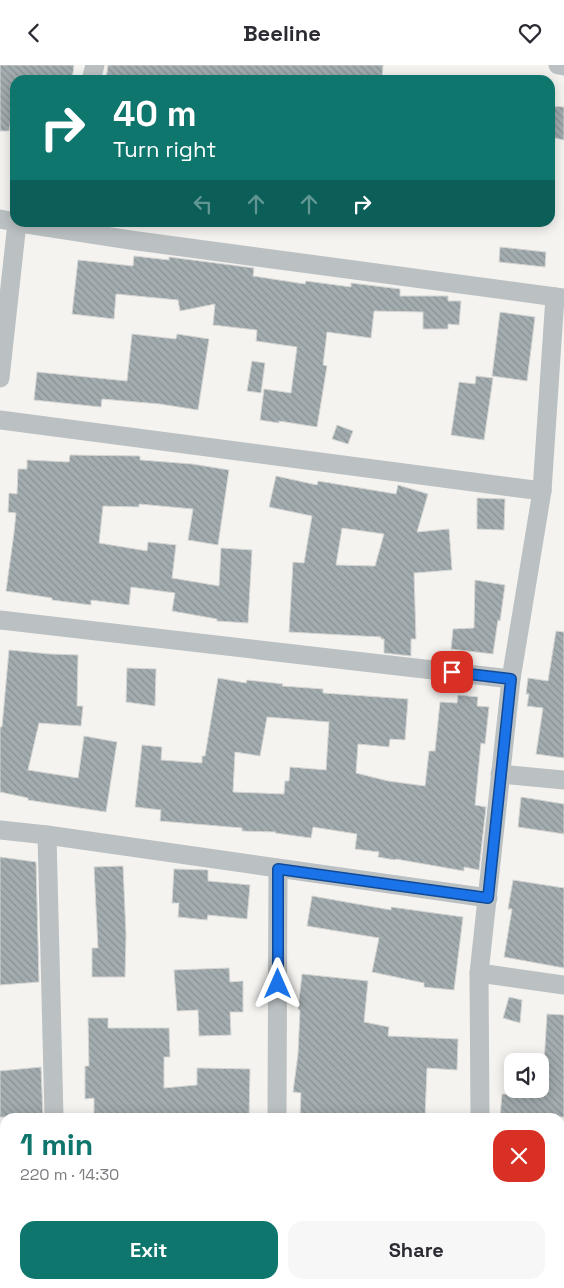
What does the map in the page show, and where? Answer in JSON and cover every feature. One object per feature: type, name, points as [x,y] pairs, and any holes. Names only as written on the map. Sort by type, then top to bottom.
[{"type":"street","points":[[558,65],[564,66]]},
{"type":"street","points":[[0,377],[16,227]]},
{"type":"street","points":[[66,227],[130,240],[560,297],[542,491],[511,679],[479,973],[480,1113]]},
{"type":"street","points":[[0,420],[542,491]]},
{"type":"street","points":[[0,620],[511,679]]},
{"type":"street","points":[[500,774],[564,780]]},
{"type":"street","points":[[0,830],[47,835],[488,898]]},
{"type":"street","points":[[47,835],[54,1113]]},
{"type":"street","points":[[277,1113],[278,869]]},
{"type":"street","points":[[479,973],[564,985]]},
{"type":"building","points":[[0,65],[74,65],[73,75],[10,75],[9,131],[0,131]]},
{"type":"building","points":[[108,65],[383,65],[382,75],[107,75]]},
{"type":"building","points":[[555,106],[564,107],[564,140],[555,138]]},
{"type":"building","points":[[500,247],[546,252],[545,267],[499,262]]},
{"type":"building","points":[[134,256],[169,260],[169,257],[254,268],[253,276],[305,284],[306,281],[351,287],[351,283],[400,289],[400,296],[448,296],[448,301],[461,301],[459,325],[448,324],[448,329],[423,329],[423,312],[374,311],[371,338],[327,332],[323,365],[327,366],[317,427],[260,420],[264,389],[291,393],[297,347],[256,341],[257,330],[213,325],[215,304],[180,311],[178,300],[116,294],[114,319],[72,314],[78,260],[133,266]]},
{"type":"building","points":[[500,312],[535,317],[527,381],[492,376]]},
{"type":"building","points":[[132,334],[176,339],[177,334],[209,339],[198,410],[160,404],[102,399],[101,407],[34,400],[37,372],[127,381]]},
{"type":"building","points":[[252,361],[265,363],[261,393],[247,391]]},
{"type":"building","points":[[476,376],[493,378],[484,440],[451,435],[459,382],[475,384]]},
{"type":"building","points":[[337,425],[353,431],[348,444],[332,439]]},
{"type":"building","points":[[70,455],[140,456],[140,460],[192,464],[229,470],[218,545],[188,540],[193,509],[139,504],[139,507],[103,506],[99,543],[147,551],[148,542],[176,545],[172,578],[219,586],[221,548],[252,550],[248,623],[217,621],[217,619],[172,611],[175,593],[131,587],[129,605],[91,600],[91,605],[6,591],[16,513],[8,512],[9,493],[17,494],[18,469],[27,469],[27,460],[69,462]]},
{"type":"building","points":[[276,476],[317,485],[318,481],[396,494],[398,485],[428,494],[417,532],[449,529],[452,570],[414,573],[416,639],[411,639],[411,656],[384,653],[384,639],[381,639],[381,637],[289,632],[293,562],[304,563],[312,516],[269,507]],"holes":[[[342,528],[384,534],[375,566],[336,565]]]},
{"type":"building","points":[[477,498],[505,499],[504,530],[477,529]]},
{"type":"building","points":[[475,580],[505,585],[493,654],[451,649],[453,629],[474,628]]},
{"type":"building","points":[[556,631],[564,632],[564,758],[536,754],[543,708],[527,706],[529,694],[526,694],[528,678],[548,681]]},
{"type":"building","points":[[9,650],[78,655],[77,706],[83,706],[81,726],[39,723],[28,770],[78,778],[84,736],[117,742],[106,812],[28,800],[28,798],[0,792],[0,727],[2,727]]},
{"type":"building","points":[[127,668],[156,669],[155,706],[126,702]]},
{"type":"building","points":[[218,678],[246,683],[247,680],[283,684],[282,686],[323,689],[323,693],[408,699],[405,740],[390,739],[389,747],[358,744],[356,773],[388,781],[425,786],[429,751],[435,751],[440,702],[457,703],[458,695],[478,697],[477,706],[489,707],[485,744],[481,743],[475,805],[486,807],[479,870],[464,867],[464,871],[378,857],[379,852],[355,849],[357,834],[313,827],[311,838],[276,832],[242,831],[242,828],[160,821],[161,810],[135,807],[142,745],[162,747],[161,760],[202,763],[202,756],[205,756]],"holes":[[[267,717],[329,722],[326,770],[290,767],[289,781],[285,781],[284,794],[233,792],[235,752],[260,756]]]},
{"type":"building","points":[[521,797],[564,804],[564,834],[518,827]]},
{"type":"building","points":[[0,857],[36,862],[39,982],[0,985]]},
{"type":"building","points":[[123,866],[126,935],[125,977],[92,977],[92,948],[98,948],[94,867]]},
{"type":"building","points":[[174,869],[208,870],[208,881],[250,885],[247,919],[208,915],[207,920],[178,917],[179,903],[172,903]]},
{"type":"building","points":[[513,880],[564,888],[564,968],[504,957],[512,909],[508,909]]},
{"type":"building","points":[[312,896],[391,910],[391,907],[463,917],[454,990],[424,987],[424,983],[372,972],[379,938],[307,926]]},
{"type":"building","points":[[229,968],[230,982],[243,981],[243,1012],[230,1012],[231,1035],[199,1036],[198,1010],[177,1011],[174,970]]},
{"type":"building","points":[[302,974],[368,981],[364,1022],[389,1027],[388,1036],[458,1039],[457,1070],[427,1068],[425,1113],[300,1113],[301,1093],[293,1092],[298,1054],[300,1010],[298,1009]]},
{"type":"building","points":[[509,997],[522,1000],[520,1023],[503,1018]]},
{"type":"building","points":[[547,1014],[564,1015],[564,1113],[500,1113],[502,1094],[504,1094],[504,1098],[549,1098],[549,1053],[545,1053]]},
{"type":"building","points":[[88,1018],[108,1018],[108,1028],[169,1028],[170,1057],[164,1057],[164,1088],[197,1085],[197,1068],[250,1069],[249,1113],[94,1113],[94,1098],[85,1099],[85,1066],[89,1066]]},
{"type":"building","points":[[41,1067],[43,1113],[0,1113],[0,1071]]},
{"type":"route","points":[[278,984],[278,869],[488,898],[511,679],[452,672]]}]
